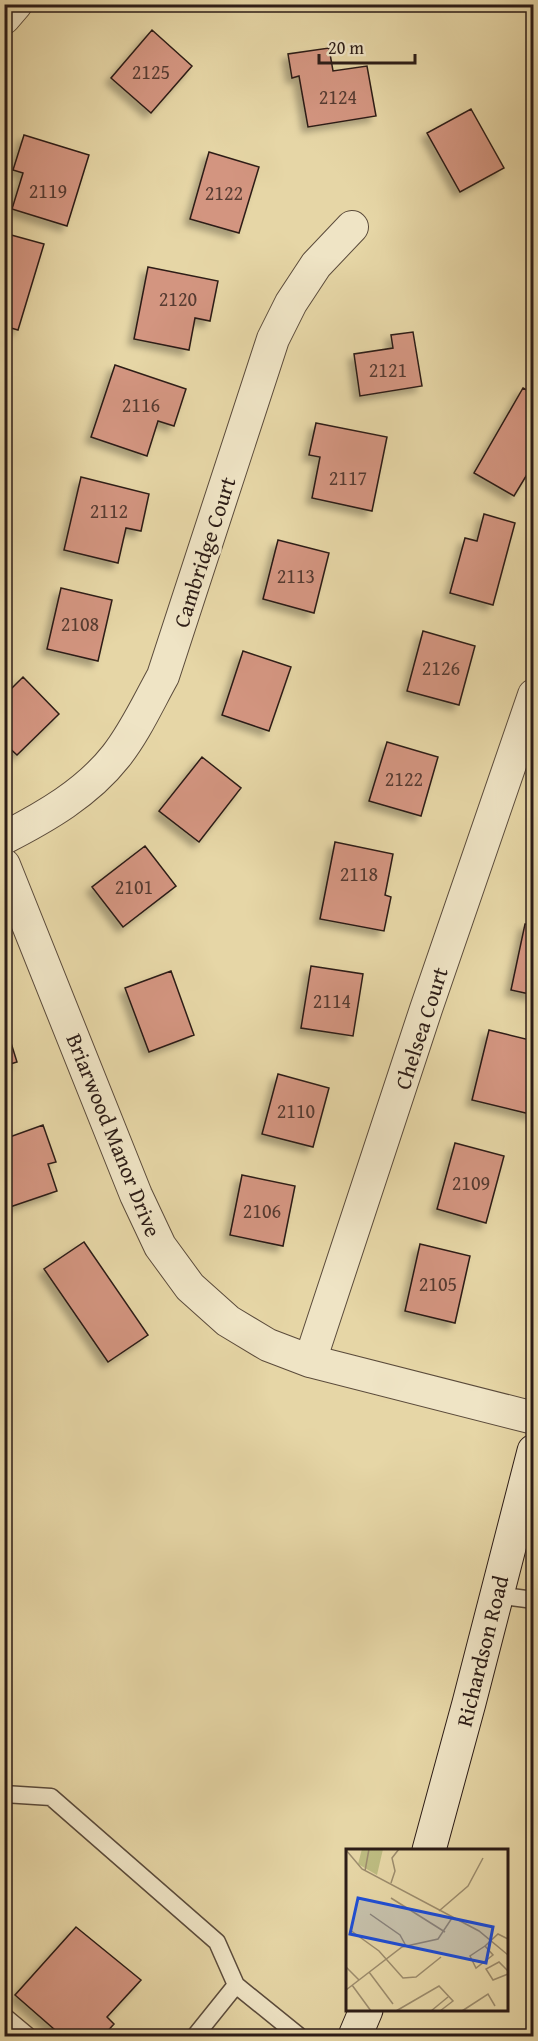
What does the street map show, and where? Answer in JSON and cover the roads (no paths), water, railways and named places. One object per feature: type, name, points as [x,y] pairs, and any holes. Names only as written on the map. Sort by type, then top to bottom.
[{"type":"street","points":[[4,18],[16,4]]},
{"type":"street","name":"Cambridge Court","points":[[4,838],[48,815],[82,789],[115,757],[141,717],[163,676],[273,339],[291,303],[316,265],[352,227]]},
{"type":"street","name":"Chelsea Court","points":[[310,1361],[426,1009],[534,695]]},
{"type":"street","name":"Briarwood Manor Drive","points":[[4,865],[136,1195],[160,1246],[190,1287],[228,1321],[268,1345],[310,1361],[534,1418]]},
{"type":"street","name":"Richardson Road","points":[[430,1849],[534,1451]]},
{"type":"street","points":[[355,2037],[366,2011]]},
{"type":"lane","points":[[496,1595],[534,1600]]},
{"type":"lane","points":[[4,1794],[51,1797],[218,1942],[236,1985],[299,2037]]},
{"type":"lane","points":[[195,2037],[236,1985]]},
{"type":"lane","points":[[4,2016],[28,2037]]}]
